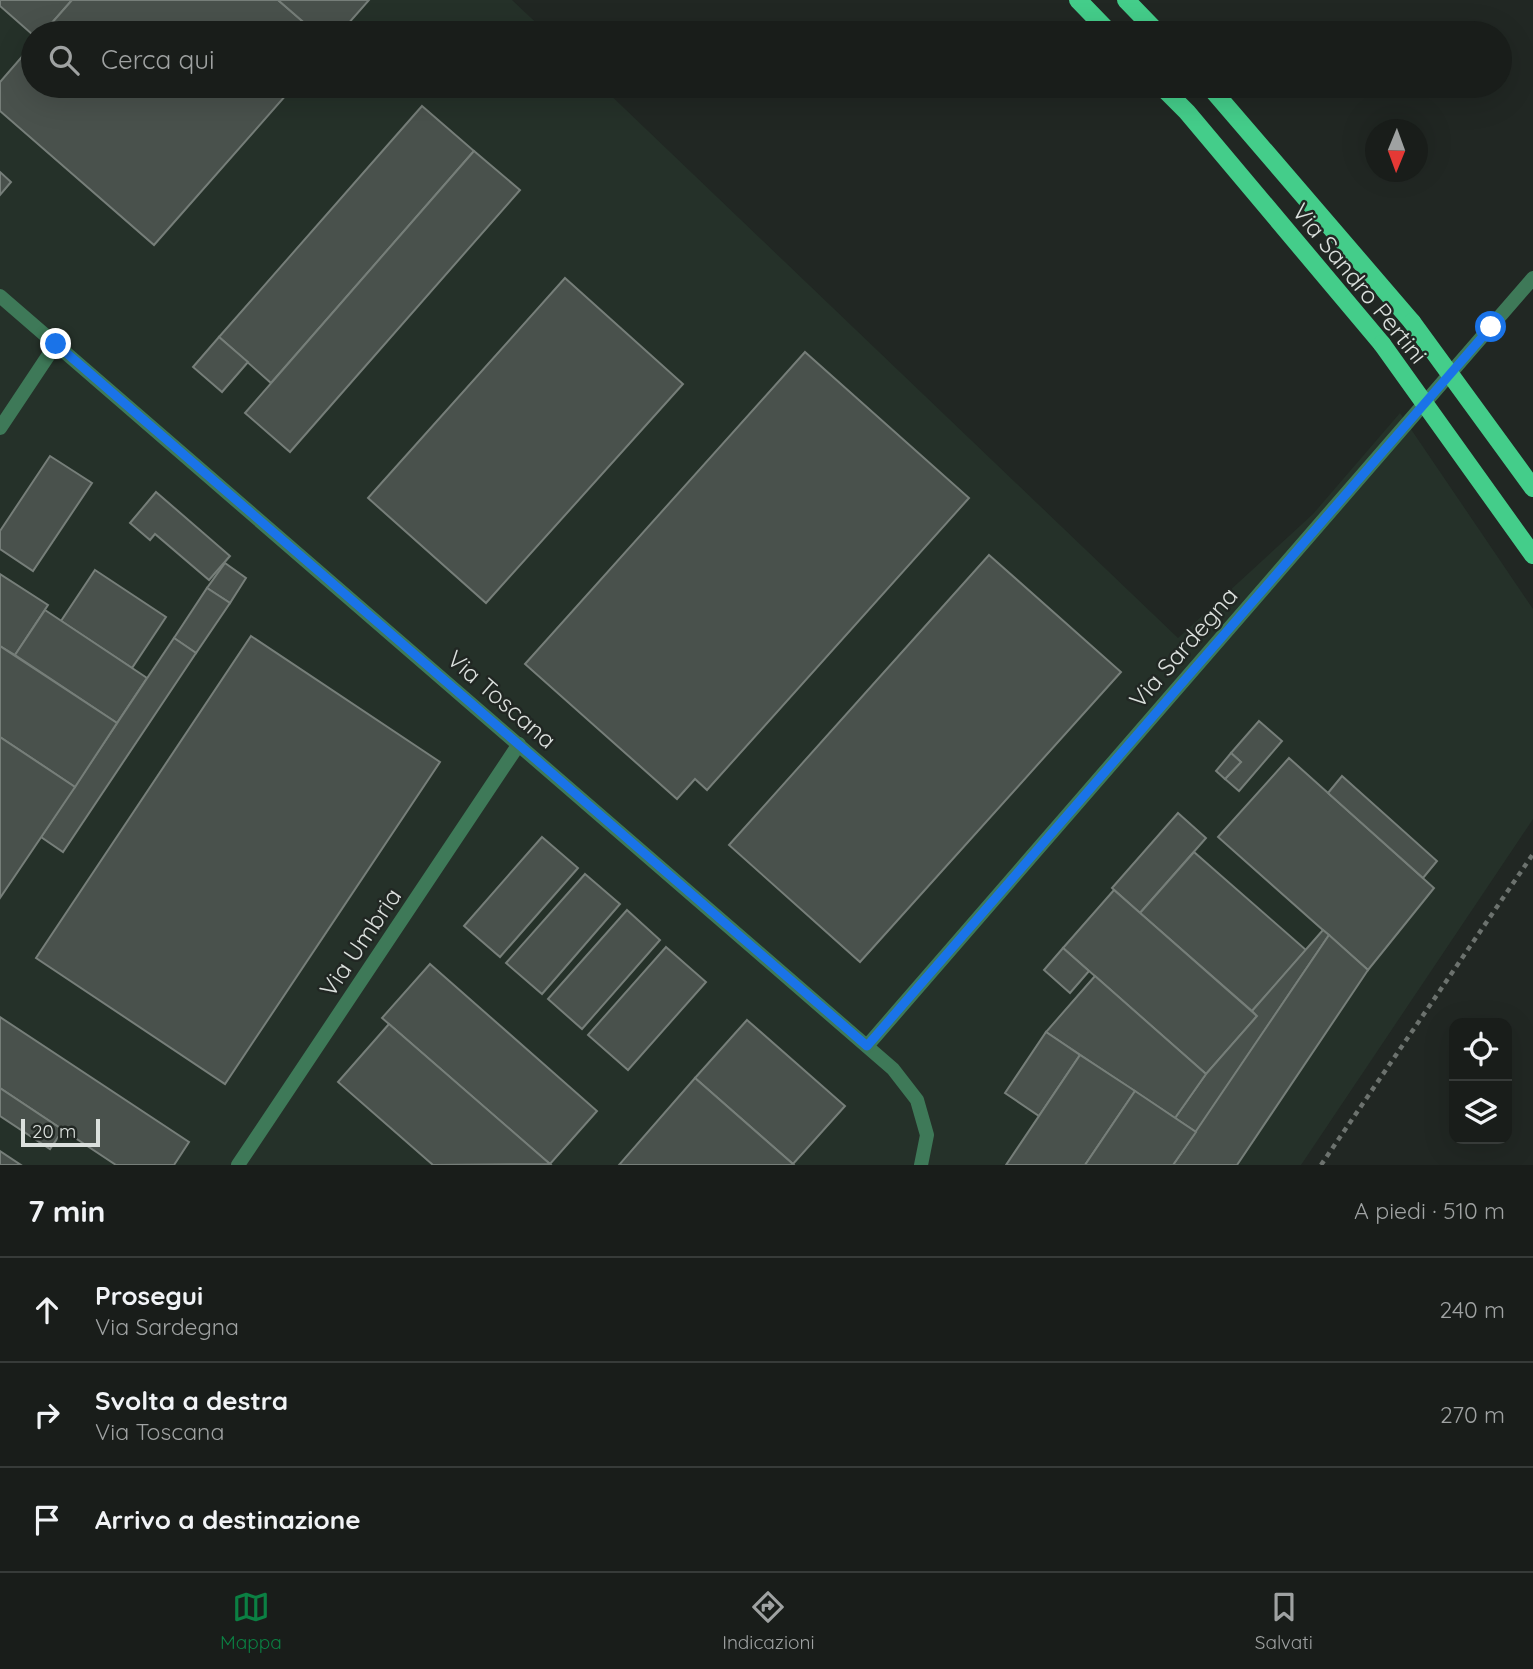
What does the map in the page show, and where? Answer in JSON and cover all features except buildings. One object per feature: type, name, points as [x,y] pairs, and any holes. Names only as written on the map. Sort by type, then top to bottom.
[{"type":"main road","points":[[1078,0],[1098,21]]},
{"type":"main road","points":[[1126,0],[1146,21]]},
{"type":"main road","name":"Via Sandro Pertini","points":[[1173,98],[1382,344],[1533,555]]},
{"type":"main road","name":"Via Sandro Pertini","points":[[1219,98],[1412,322],[1533,488]]},
{"type":"street","name":"Via Sardegna","points":[[867,1046],[1533,278]]},
{"type":"street","name":"Via Toscana","points":[[0,296],[893,1069],[917,1100],[927,1135],[922,1165]]},
{"type":"street","points":[[0,428],[56,344]]},
{"type":"street","name":"Via Umbria","points":[[238,1165],[519,744]]},
{"type":"path","points":[[1321,1165],[1533,855]]},
{"type":"shaded area","points":[[0,0],[512,0],[534,21],[21,21],[21,98],[614,98],[1178,638],[1313,514],[1400,413],[1533,609],[1533,819],[1301,1165],[0,1165]]},
{"type":"route","points":[[56,344],[867,1046],[1491,327]]}]
